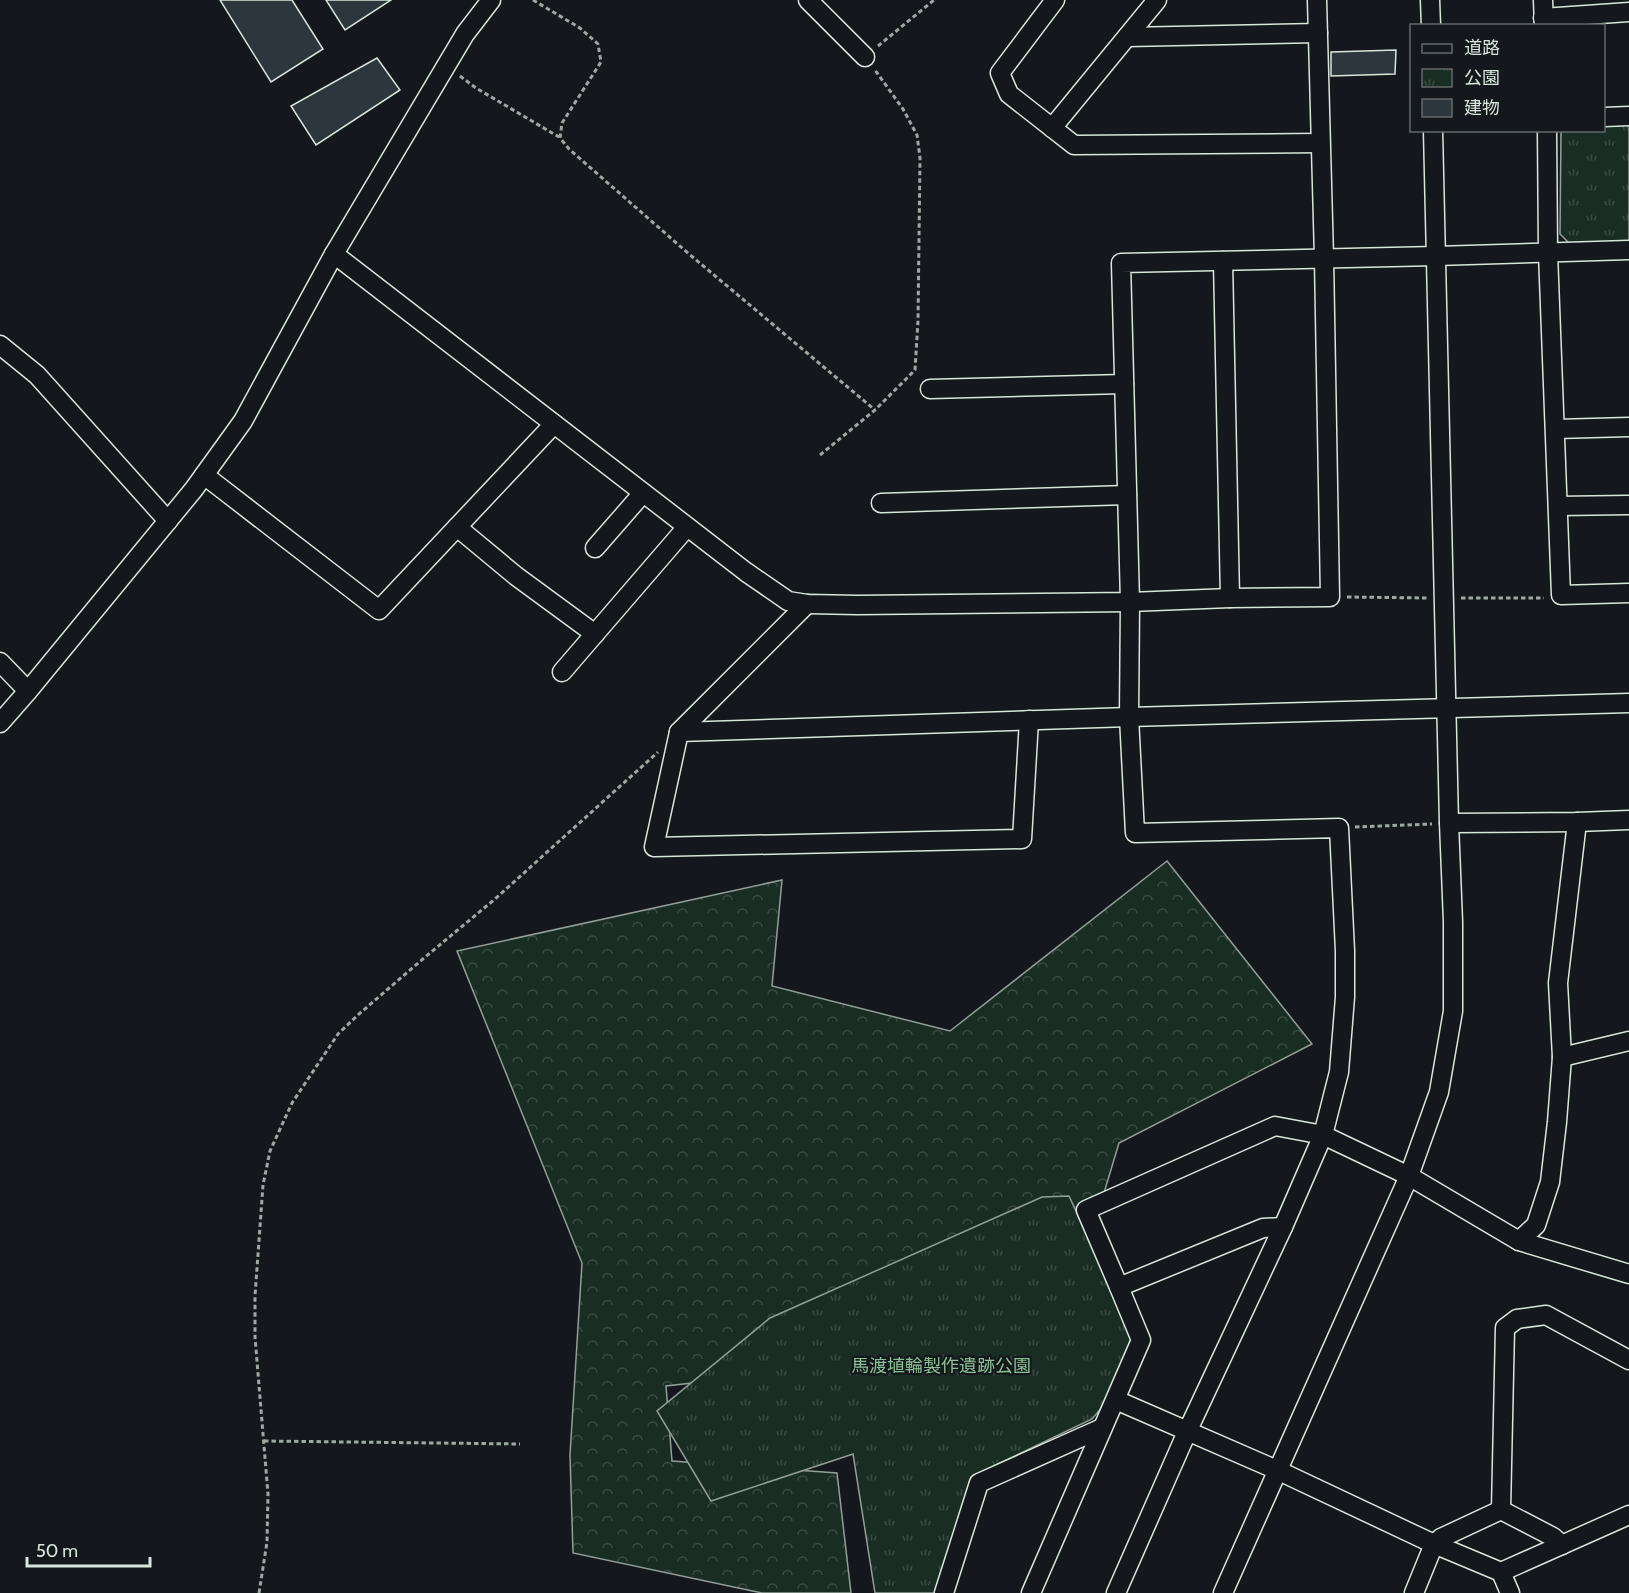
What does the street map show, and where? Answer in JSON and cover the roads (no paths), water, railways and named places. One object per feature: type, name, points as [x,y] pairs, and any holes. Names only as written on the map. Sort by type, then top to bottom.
[{"type":"street","points":[[0,723],[168,520],[243,422],[334,254],[465,34],[490,0]]},
{"type":"street","points":[[808,0],[865,57]]},
{"type":"street","points":[[1055,0],[1000,73],[1009,94],[1074,145],[1320,143]]},
{"type":"street","points":[[1052,128],[1158,0]]},
{"type":"street","points":[[334,254],[687,527],[788,601],[807,604],[858,605],[1330,597],[1317,0]]},
{"type":"street","points":[[1430,0],[1431,24]]},
{"type":"street","points":[[1543,14],[1629,12]]},
{"type":"street","points":[[1127,38],[1318,33]]},
{"type":"street","points":[[1605,117],[1629,116]]},
{"type":"street","points":[[1223,1593],[1409,1176],[1439,1092],[1453,1011],[1453,922],[1433,132]]},
{"type":"street","points":[[1547,132],[1548,253],[1561,595],[1629,593]]},
{"type":"street","points":[[1116,1593],[1323,1135],[1339,1072],[1345,997],[1339,828],[1135,833],[1130,717],[1130,602],[1120,263],[1629,250]]},
{"type":"street","points":[[1223,261],[1230,598]]},
{"type":"street","points":[[0,345],[37,375],[168,520]]},
{"type":"street","points":[[930,389],[1124,384]]},
{"type":"street","points":[[204,475],[379,610],[554,424]]},
{"type":"street","points":[[1556,429],[1629,427]]},
{"type":"street","points":[[595,548],[643,493]]},
{"type":"street","points":[[881,503],[1127,495]]},
{"type":"street","points":[[1558,506],[1629,505]]},
{"type":"street","points":[[457,527],[516,576],[595,634]]},
{"type":"street","points":[[562,672],[687,527]]},
{"type":"street","points":[[807,604],[679,732],[654,847],[1022,839],[1029,720]]},
{"type":"street","points":[[0,662],[28,691]]},
{"type":"street","points":[[679,732],[1629,703]]},
{"type":"street","points":[[1449,823],[1629,820]]},
{"type":"street","points":[[1519,1240],[1536,1225],[1550,1182],[1562,1057],[1558,983],[1577,822]]},
{"type":"street","points":[[1562,1057],[1629,1041]]},
{"type":"street","points":[[1031,1593],[1140,1340],[1086,1210],[1275,1126],[1323,1135],[1409,1176],[1519,1240],[1629,1274]]},
{"type":"street","points":[[1119,1287],[1263,1228],[1283,1227]]},
{"type":"street","points":[[1501,1510],[1504,1328],[1517,1319],[1546,1315],[1629,1360]]},
{"type":"street","points":[[1116,1400],[1501,1572],[1510,1593]]},
{"type":"street","points":[[945,1593],[979,1483],[1102,1428]]},
{"type":"street","points":[[1413,1593],[1434,1544],[1441,1538],[1501,1510]]},
{"type":"street","points":[[1501,1510],[1553,1537],[1562,1545]]},
{"type":"street","points":[[1501,1572],[1629,1515]]},
{"type":"park label","name":"馬渡埴輪製作遺跡公園","points":[[941,1366]]}]
